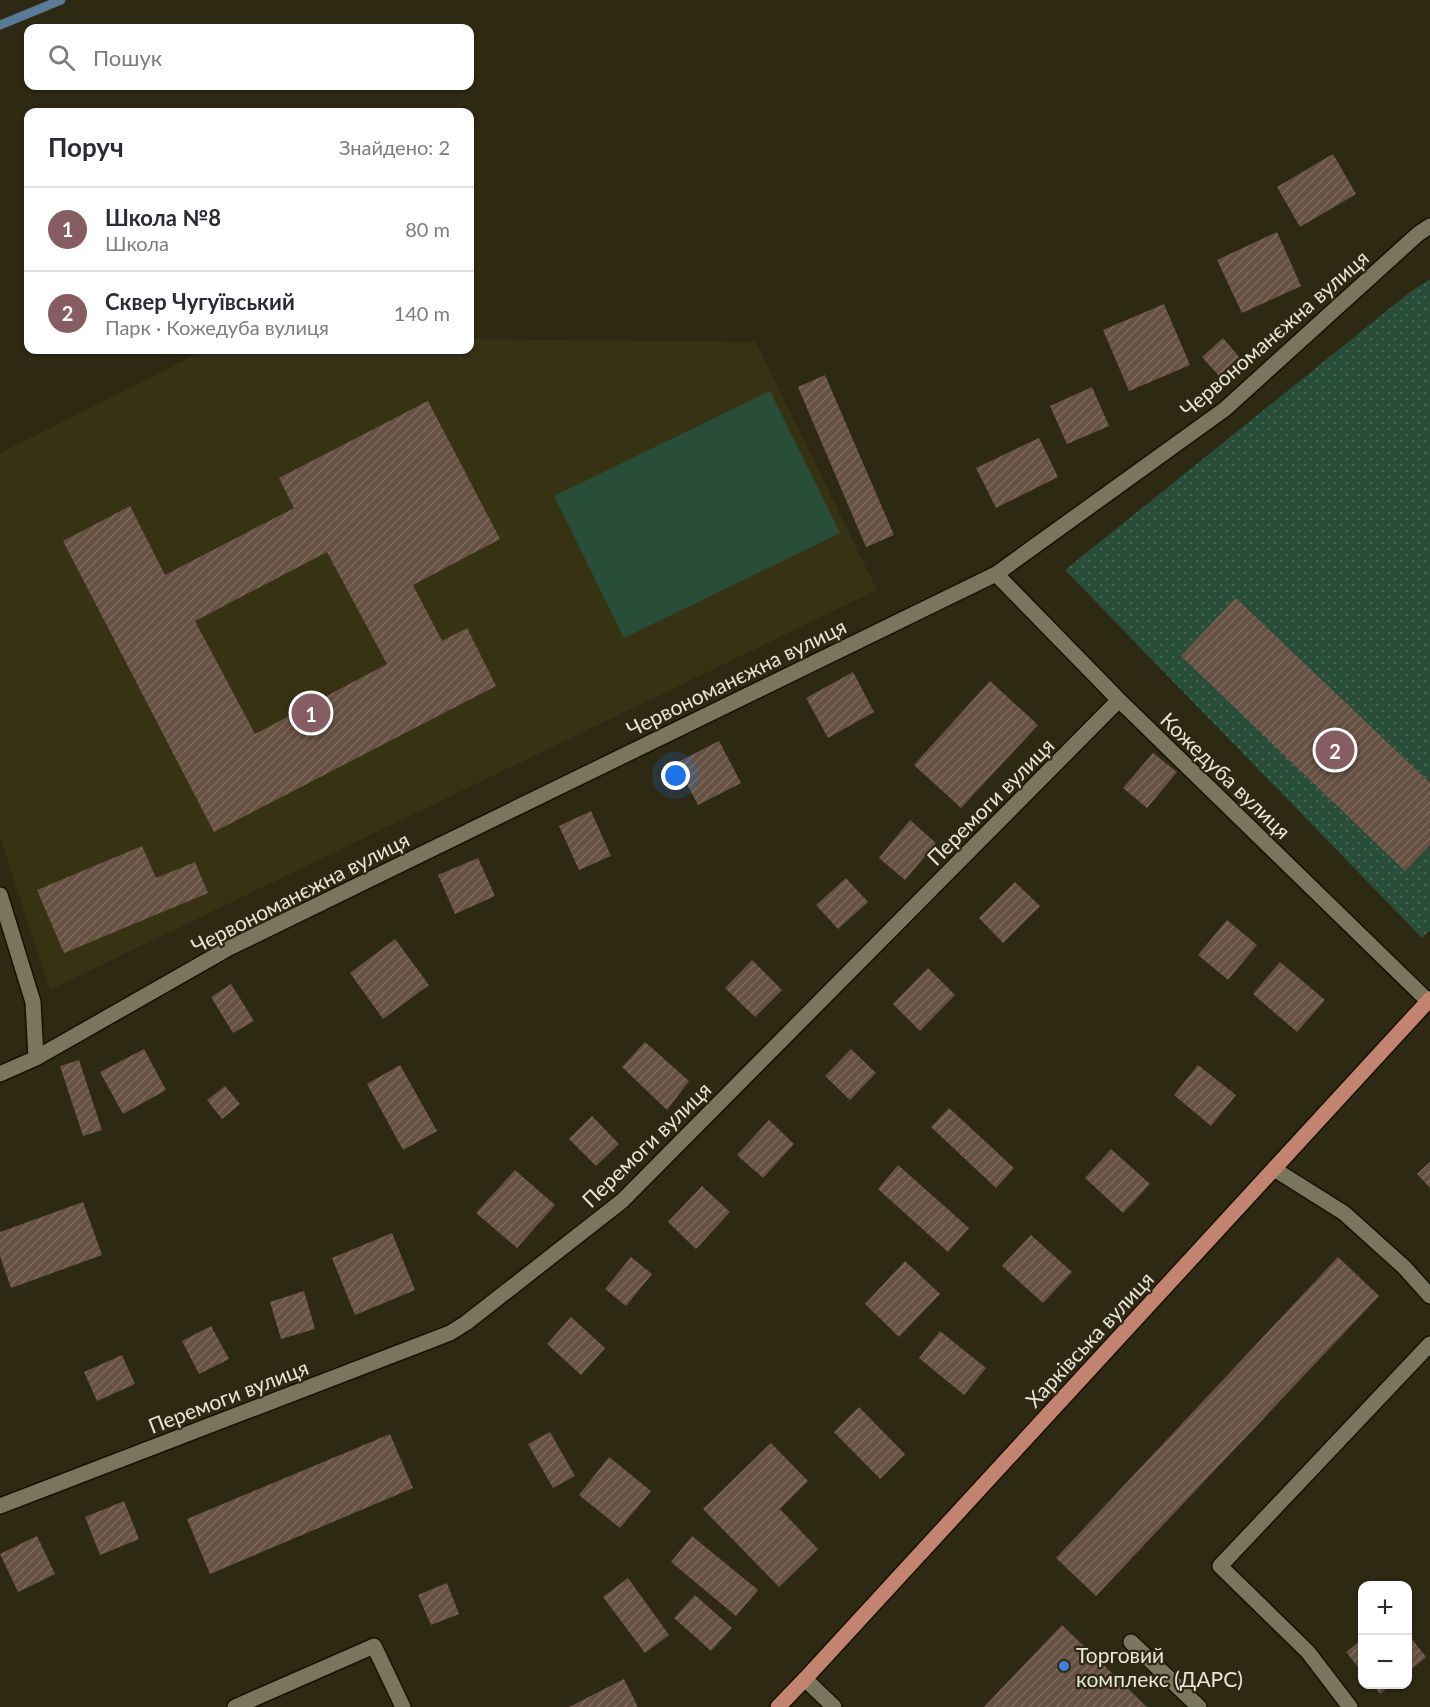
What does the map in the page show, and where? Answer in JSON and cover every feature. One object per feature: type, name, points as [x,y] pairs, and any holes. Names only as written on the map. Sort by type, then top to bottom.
[{"type":"main road","name":"Харківська вулиця","points":[[778,1707],[1429,1001]]},
{"type":"street","name":"Червономанєжна вулиця","points":[[0,1074],[36,1058],[229,948],[996,574],[1225,409],[1418,234],[1430,226]]},
{"type":"street","name":"Кожедуба вулиця","points":[[996,574],[1119,700],[1429,1001]]},
{"type":"street","name":"Перемоги вулиця","points":[[0,1506],[450,1333],[466,1323],[622,1201],[1119,700]]},
{"type":"street","points":[[0,895],[33,1002],[36,1058]]},
{"type":"street","points":[[1274,1169],[1344,1213],[1404,1267],[1430,1296]]},
{"type":"street","points":[[1350,1707],[1308,1652],[1220,1566],[1430,1344]]},
{"type":"street","points":[[1131,1642],[1199,1707]]},
{"type":"street","points":[[235,1707],[374,1646],[403,1707]]},
{"type":"street","points":[[805,1679],[834,1707]]},
{"type":"shaded area","points":[[474,339],[756,342],[877,590],[50,990],[0,837],[0,453],[197,354],[474,354]]},
{"type":"green space","points":[[1430,279],[1430,930],[1422,938],[1065,570],[1409,293]]},
{"type":"green space","points":[[770,391],[840,533],[624,638],[554,496]]},
{"type":"building","points":[[1333,154],[1356,194],[1300,227],[1277,187]]},
{"type":"building","points":[[1277,232],[1301,286],[1242,313],[1217,260]]},
{"type":"building","points":[[1164,304],[1190,365],[1129,391],[1103,330]]},
{"type":"building","points":[[1223,338],[1239,357],[1219,376],[1202,357]]},
{"type":"building","points":[[825,375],[894,535],[866,547],[798,387]]},
{"type":"building","points":[[1092,387],[1109,426],[1067,444],[1050,406]]},
{"type":"building","points":[[428,401],[500,539],[413,585],[442,641],[467,628],[496,686],[214,832],[63,541],[130,506],[165,575],[294,508],[279,478]],"holes":[[[327,552],[387,664],[255,734],[195,621]]]},
{"type":"building","points":[[1039,438],[1058,477],[996,508],[976,468]]},
{"type":"building","points":[[1236,598],[1430,783],[1430,845],[1405,871],[1181,656]]},
{"type":"building","points":[[853,672],[874,712],[828,738],[806,698]]},
{"type":"building","points":[[990,681],[1038,725],[961,808],[914,765]]},
{"type":"building","points":[[719,741],[741,783],[698,805],[676,763]]},
{"type":"building","points":[[1153,753],[1177,772],[1147,808],[1123,788]]},
{"type":"building","points":[[591,811],[611,856],[579,870],[559,826]]},
{"type":"building","points":[[910,820],[936,843],[905,880],[879,858]]},
{"type":"building","points":[[142,846],[156,878],[195,862],[208,893],[64,953],[37,890]]},
{"type":"building","points":[[478,858],[495,896],[455,914],[438,875]]},
{"type":"building","points":[[846,878],[868,902],[838,929],[816,905]]},
{"type":"building","points":[[1015,882],[1040,906],[1003,943],[979,918]]},
{"type":"building","points":[[1227,920],[1257,945],[1228,980],[1198,955]]},
{"type":"building","points":[[395,939],[429,985],[383,1019],[350,973]]},
{"type":"building","points":[[752,960],[782,990],[755,1017],[725,988]]},
{"type":"building","points":[[1280,962],[1325,1000],[1297,1032],[1253,994]]},
{"type":"building","points":[[928,968],[955,995],[920,1031],[893,1004]]},
{"type":"building","points":[[231,984],[254,1021],[233,1033],[211,997]]},
{"type":"building","points":[[645,1042],[689,1081],[667,1110],[622,1067]]},
{"type":"building","points":[[144,1049],[166,1090],[123,1114],[100,1072]]},
{"type":"building","points":[[851,1049],[876,1073],[850,1100],[825,1076]]},
{"type":"building","points":[[79,1060],[102,1130],[83,1136],[60,1066]]},
{"type":"building","points":[[400,1065],[437,1131],[403,1150],[367,1084]]},
{"type":"building","points":[[1198,1065],[1236,1095],[1211,1126],[1174,1095]]},
{"type":"building","points":[[225,1086],[240,1104],[222,1119],[207,1100]]},
{"type":"building","points":[[949,1108],[1014,1168],[996,1188],[931,1127]]},
{"type":"building","points":[[592,1116],[619,1144],[596,1166],[569,1139]]},
{"type":"building","points":[[769,1120],[794,1144],[763,1178],[737,1155]]},
{"type":"building","points":[[1111,1149],[1150,1184],[1123,1213],[1085,1178]]},
{"type":"building","points":[[1430,1162],[1430,1188],[1417,1174]]},
{"type":"building","points":[[898,1165],[969,1228],[948,1252],[878,1189]]},
{"type":"building","points":[[515,1170],[555,1205],[517,1248],[476,1213]]},
{"type":"building","points":[[702,1186],[730,1212],[696,1249],[668,1222]]},
{"type":"building","points":[[83,1202],[102,1255],[11,1288],[0,1256],[0,1232]]},
{"type":"building","points":[[392,1233],[415,1290],[355,1315],[332,1258]]},
{"type":"building","points":[[1031,1235],[1072,1272],[1043,1303],[1002,1266]]},
{"type":"building","points":[[631,1257],[652,1274],[626,1306],[605,1289]]},
{"type":"building","points":[[1338,1257],[1379,1296],[1096,1596],[1056,1558]]},
{"type":"building","points":[[905,1261],[940,1294],[899,1337],[865,1304]]},
{"type":"building","points":[[304,1291],[315,1329],[281,1339],[270,1302]]},
{"type":"building","points":[[571,1317],[605,1348],[581,1375],[547,1344]]},
{"type":"building","points":[[211,1326],[229,1359],[199,1374],[182,1341]]},
{"type":"building","points":[[940,1331],[986,1368],[964,1395],[919,1358]]},
{"type":"building","points":[[122,1355],[135,1384],[97,1401],[84,1372]]},
{"type":"building","points":[[859,1407],[905,1454],[880,1479],[834,1432]]},
{"type":"building","points":[[550,1432],[575,1476],[553,1488],[528,1444]]},
{"type":"building","points":[[390,1434],[413,1488],[210,1574],[187,1519]]},
{"type":"building","points":[[771,1443],[808,1481],[780,1509],[818,1549],[779,1587],[703,1509]]},
{"type":"building","points":[[609,1457],[651,1491],[620,1528],[579,1495]]},
{"type":"building","points":[[124,1501],[139,1539],[100,1555],[85,1517]]},
{"type":"building","points":[[37,1536],[55,1574],[18,1592],[0,1554]]},
{"type":"building","points":[[692,1536],[758,1590],[736,1616],[671,1562]]},
{"type":"building","points":[[628,1578],[669,1635],[645,1653],[603,1597]]},
{"type":"building","points":[[447,1583],[459,1614],[431,1625],[418,1595]]},
{"type":"building","points":[[695,1595],[732,1628],[711,1651],[674,1618]]},
{"type":"building","name":"Торговий комплекс (ДАРС)","points":[[1062,1625],[1147,1707],[984,1707]]},
{"type":"building","points":[[1412,1639],[1426,1657],[1412,1669]]},
{"type":"building","points":[[1358,1642],[1358,1667],[1346,1652]]},
{"type":"building","points":[[624,1679],[638,1707],[569,1707]]},
{"type":"building","points":[[1376,1689],[1386,1689],[1380,1694]]},
{"type":"waterway","points":[[0,25],[61,0]]},
{"type":"place","name":"Школа №8","points":[[311,713]]},
{"type":"place","name":"Сквер Чугуївський","points":[[1335,750]]},
{"type":"place","name":"Торговий комплекс (ДАРС)","points":[[1064,1666]]}]
